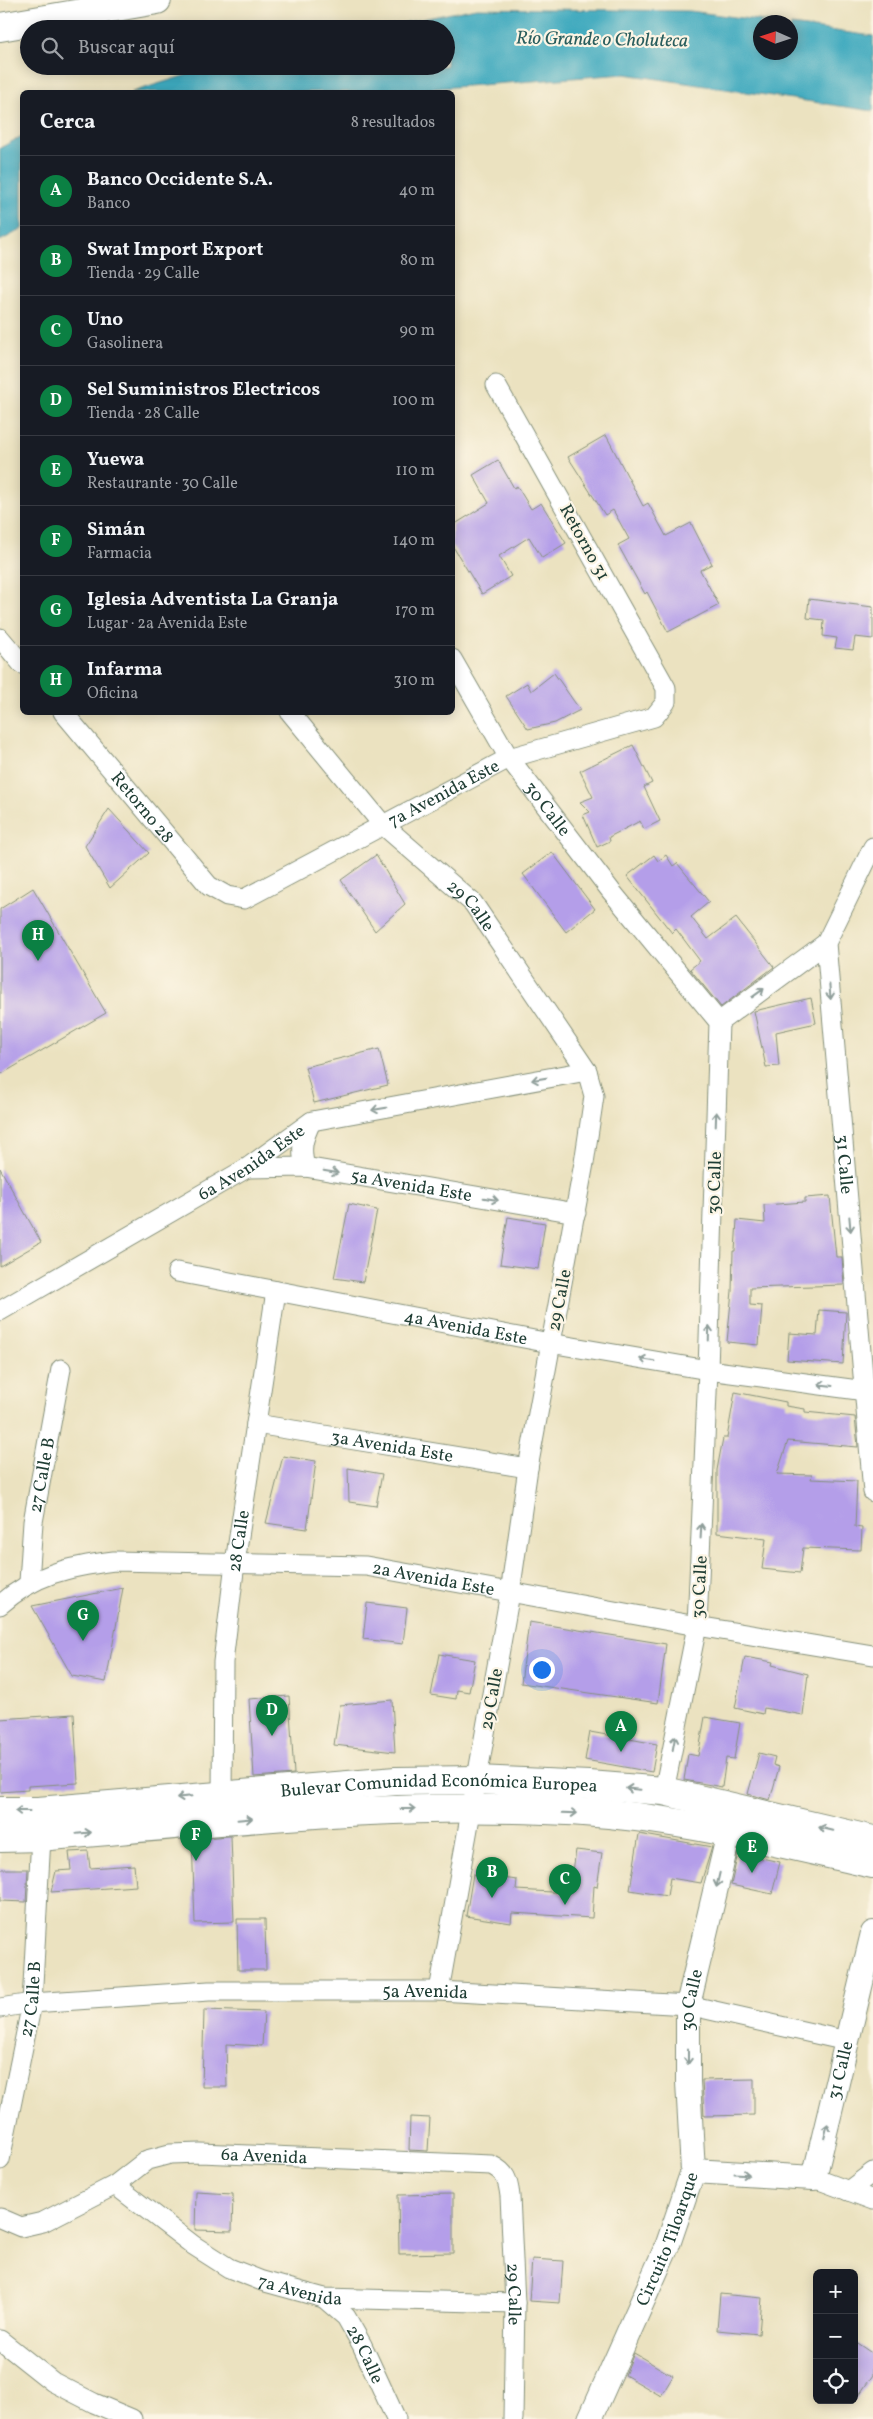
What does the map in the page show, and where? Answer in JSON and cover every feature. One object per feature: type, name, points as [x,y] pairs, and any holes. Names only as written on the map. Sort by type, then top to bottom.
[{"type":"main road","points":[[36,20],[157,0]]},
{"type":"main road","points":[[0,26],[20,23]]},
{"type":"main road","name":"Bulevar Comunidad Económica Europea","points":[[0,1811],[38,1811],[222,1794],[396,1781],[477,1780],[589,1785],[664,1791],[873,1840]]},
{"type":"main road","name":"Bulevar Comunidad Económica Europea","points":[[0,1838],[41,1837],[333,1812],[406,1808],[596,1813],[729,1833],[873,1864]]},
{"type":"street","name":"Retorno 31","points":[[496,384],[666,688],[666,702]]},
{"type":"street","points":[[0,638],[20,662]]},
{"type":"street","name":"30 Calle","points":[[455,664],[508,758],[611,891],[719,1022],[708,1370],[697,1626],[664,1791]]},
{"type":"street","name":"7a Avenida Este","points":[[227,896],[244,899],[508,758],[654,716],[666,702]]},
{"type":"street","name":"Retorno 28","points":[[66,715],[209,886],[227,896]]},
{"type":"street","name":"29 Calle","points":[[292,715],[383,825],[473,903],[587,1071],[594,1096],[576,1213],[550,1343],[528,1468],[510,1593],[473,1810],[439,1991]]},
{"type":"street","points":[[719,1022],[826,943],[873,846]]},
{"type":"street","name":"31 Calle","points":[[826,943],[868,1391],[873,1492]]},
{"type":"street","name":"6a Avenida Este","points":[[0,1311],[247,1168],[312,1121],[587,1071]]},
{"type":"street","points":[[304,1167],[301,1148],[302,1138],[312,1121]]},
{"type":"street","name":"5a Avenida Este","points":[[247,1168],[304,1167],[576,1213]]},
{"type":"street","name":"4a Avenida Este","points":[[177,1272],[550,1343],[708,1370],[868,1391]]},
{"type":"street","name":"28 Calle","points":[[222,1794],[223,1662],[235,1563],[276,1291]]},
{"type":"street","name":"27 Calle B","points":[[28,1582],[33,1522],[61,1369]]},
{"type":"street","name":"3a Avenida Este","points":[[256,1424],[528,1468]]},
{"type":"street","name":"2a Avenida Este","points":[[0,1605],[28,1582],[81,1565],[114,1561],[366,1566],[697,1626],[873,1655]]},
{"type":"street","name":"30 Calle","points":[[693,2171],[688,2082],[688,2005],[729,1833]]},
{"type":"street","name":"27 Calle B","points":[[0,2160],[32,2003],[41,1837]]},
{"type":"street","name":"31 Calle","points":[[814,2178],[873,1933]]},
{"type":"street","name":"5a Avenida","points":[[0,2008],[32,2003],[209,1991],[439,1991],[688,2005],[847,2041]]},
{"type":"street","name":"6a Avenida","points":[[0,2218],[21,2227],[43,2222],[115,2186],[147,2160],[170,2154],[200,2153],[491,2165],[502,2170]]},
{"type":"street","name":"29 Calle","points":[[502,2170],[509,2182],[516,2303],[513,2419]]},
{"type":"street","name":"Circuito Tiloarque","points":[[590,2419],[668,2244],[693,2171],[814,2178],[873,2200]]},
{"type":"street","points":[[848,2191],[873,2172]]},
{"type":"street","name":"7a Avenida","points":[[115,2186],[193,2245],[229,2268],[262,2281],[324,2298],[516,2303]]},
{"type":"street","name":"28 Calle","points":[[324,2298],[346,2317],[362,2345],[396,2419]]},
{"type":"street","points":[[0,2340],[53,2382],[99,2411],[132,2419]]},
{"type":"water","name":"Río Grande o Choluteca","points":[[476,8],[690,11],[753,19],[753,60],[798,60],[798,26],[873,36],[873,111],[625,74],[422,90],[138,90],[186,75],[455,75],[455,20],[418,20]]},
{"type":"water","points":[[20,137],[20,230],[0,241],[0,148]]},
{"type":"building","points":[[606,435],[643,506],[648,503],[666,536],[691,523],[712,564],[700,570],[719,605],[668,632],[647,592],[645,594],[618,545],[629,539],[613,510],[605,515],[568,457]]},
{"type":"building","points":[[498,460],[514,488],[517,486],[531,509],[541,503],[566,543],[542,558],[529,537],[499,556],[511,576],[482,594],[455,550],[455,524],[489,503],[473,475]]},
{"type":"building","points":[[809,599],[873,607],[873,639],[855,637],[853,650],[835,648],[837,638],[823,636],[824,620],[807,618]]},
{"type":"building","points":[[554,673],[580,710],[555,723],[528,729],[506,696],[527,683],[531,691]]},
{"type":"building","points":[[633,745],[652,783],[644,787],[660,821],[644,829],[640,821],[609,837],[610,841],[597,847],[583,815],[590,812],[580,802],[593,797],[580,771]]},
{"type":"building","points":[[109,809],[149,853],[110,888],[85,846]]},
{"type":"building","points":[[552,852],[595,909],[566,932],[523,874]]},
{"type":"building","points":[[376,855],[405,904],[375,931],[341,880]]},
{"type":"building","points":[[654,855],[658,861],[666,855],[673,866],[677,863],[709,902],[691,917],[708,939],[736,918],[774,967],[721,1007],[690,969],[700,961],[676,929],[672,933],[627,876]]},
{"type":"building","points":[[33,888],[106,1013],[0,1075],[0,909]]},
{"type":"building","points":[[811,998],[816,1023],[776,1032],[779,1066],[766,1067],[754,1011]]},
{"type":"building","points":[[379,1049],[388,1085],[314,1103],[305,1067]]},
{"type":"building","points":[[0,1168],[41,1242],[0,1266]]},
{"type":"building","points":[[830,1196],[836,1257],[842,1257],[844,1285],[750,1288],[750,1305],[762,1306],[759,1345],[727,1342],[737,1220],[765,1223],[764,1205],[805,1202],[805,1198]]},
{"type":"building","points":[[349,1204],[377,1210],[363,1282],[334,1278]]},
{"type":"building","points":[[508,1217],[545,1223],[538,1269],[500,1264]]},
{"type":"building","points":[[819,1310],[846,1312],[843,1364],[787,1360],[789,1333],[817,1335]]},
{"type":"building","points":[[735,1392],[786,1402],[786,1406],[805,1409],[805,1412],[855,1417],[858,1447],[788,1441],[777,1474],[812,1475],[811,1479],[857,1481],[855,1527],[862,1528],[861,1550],[803,1548],[800,1573],[762,1569],[766,1539],[717,1533],[717,1470],[723,1438],[727,1438]]},
{"type":"building","points":[[283,1456],[316,1461],[307,1529],[266,1523]]},
{"type":"building","points":[[348,1468],[382,1474],[376,1506],[349,1502]]},
{"type":"building","points":[[123,1588],[106,1682],[72,1676],[32,1606]]},
{"type":"building","points":[[367,1603],[407,1608],[403,1644],[363,1639]]},
{"type":"building","points":[[529,1622],[666,1644],[658,1703],[521,1683]]},
{"type":"building","points":[[439,1654],[475,1660],[469,1692],[457,1690],[456,1699],[431,1695]]},
{"type":"building","points":[[745,1657],[773,1662],[772,1665],[808,1674],[803,1715],[764,1708],[763,1714],[735,1708]]},
{"type":"building","points":[[289,1696],[294,1774],[254,1777],[249,1699]]},
{"type":"building","points":[[392,1700],[395,1752],[334,1745],[340,1705]]},
{"type":"building","points":[[74,1714],[78,1783],[28,1786],[28,1790],[0,1792],[0,1719]]},
{"type":"building","points":[[705,1717],[740,1723],[734,1759],[726,1758],[722,1787],[684,1780],[688,1754],[698,1756]]},
{"type":"building","points":[[590,1732],[657,1744],[652,1772],[585,1760]]},
{"type":"building","points":[[759,1753],[775,1757],[773,1765],[779,1767],[770,1800],[748,1794]]},
{"type":"building","points":[[639,1834],[712,1847],[701,1883],[670,1878],[667,1896],[630,1890]]},
{"type":"building","points":[[231,1836],[234,1922],[195,1923],[192,1839]]},
{"type":"building","points":[[576,1850],[602,1853],[597,1887],[594,1886],[592,1918],[512,1913],[511,1923],[466,1916],[473,1874],[517,1880],[516,1890],[570,1893]]},
{"type":"building","points":[[88,1851],[90,1868],[134,1865],[136,1886],[51,1892],[56,1871],[71,1870],[69,1852]]},
{"type":"building","points":[[738,1853],[780,1862],[772,1894],[731,1885]]},
{"type":"building","points":[[0,1869],[28,1869],[26,1902],[0,1901]]},
{"type":"building","points":[[237,1919],[265,1919],[266,1970],[238,1970]]},
{"type":"building","points":[[204,2010],[264,2012],[262,2046],[226,2044],[227,2087],[202,2087]]},
{"type":"building","points":[[754,2079],[754,2115],[704,2116],[702,2080]]},
{"type":"building","points":[[410,2117],[430,2118],[428,2151],[409,2150]]},
{"type":"building","points":[[196,2192],[233,2194],[232,2231],[195,2230]]},
{"type":"building","points":[[453,2194],[453,2253],[399,2254],[398,2195]]},
{"type":"building","points":[[532,2259],[563,2261],[560,2303],[529,2301]]},
{"type":"building","points":[[720,2294],[762,2298],[759,2334],[717,2330]]},
{"type":"building","points":[[858,2344],[873,2354],[873,2375],[858,2396]]},
{"type":"building","points":[[634,2353],[673,2376],[661,2396],[625,2375]]},
{"type":"place","name":"Infarma","points":[[38,961]]},
{"type":"place","name":"Iglesia Adventista La Granja","points":[[83,1641]]},
{"type":"place","name":"Sel Suministros Electricos","points":[[272,1736]]},
{"type":"place","name":"Banco Occidente S.A.","points":[[621,1752]]},
{"type":"place","name":"Simán","points":[[196,1861]]},
{"type":"place","name":"Yuewa","points":[[752,1873]]},
{"type":"place","name":"Swat Import Export","points":[[492,1898]]},
{"type":"place","name":"Uno","points":[[565,1905]]}]
